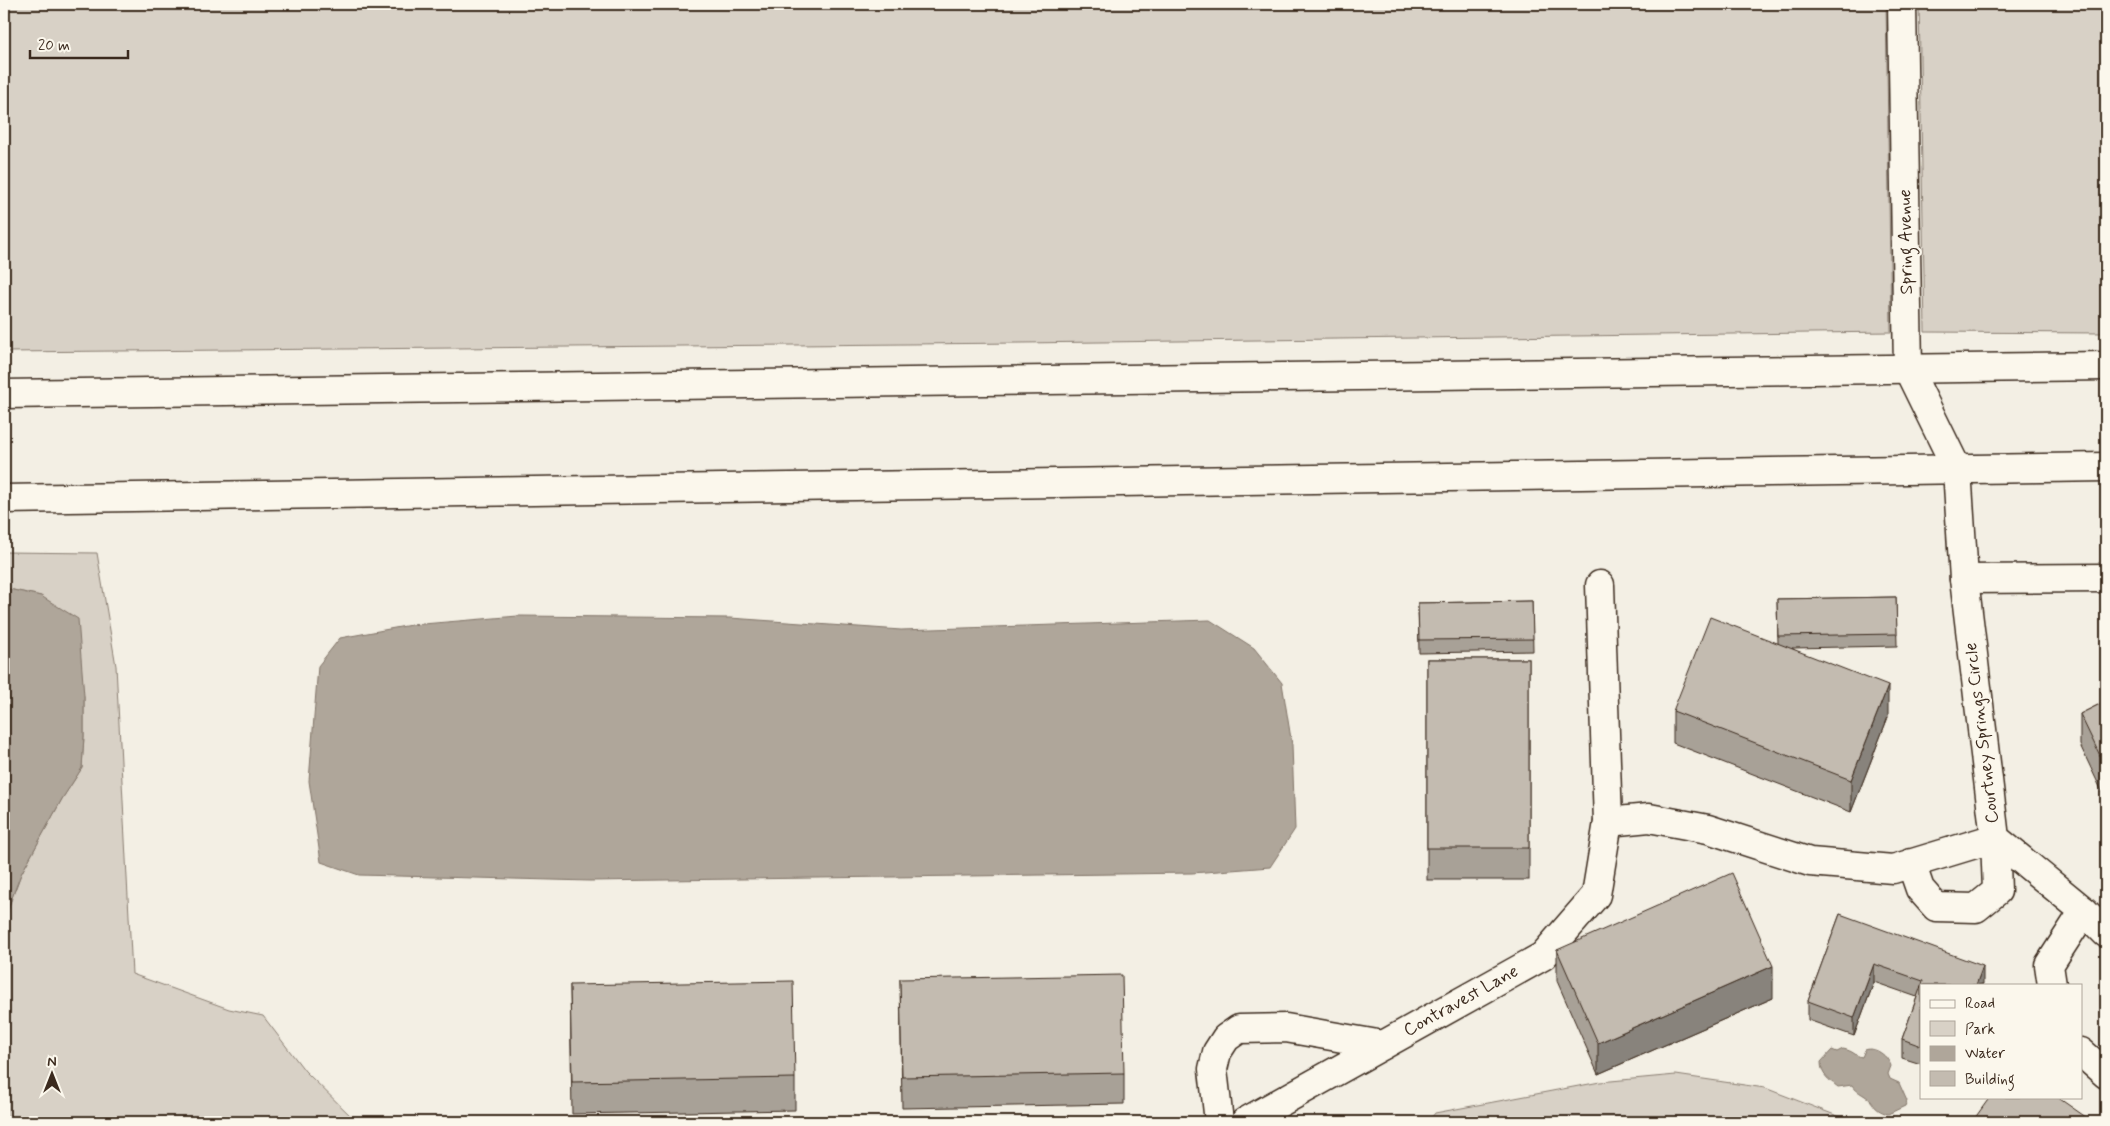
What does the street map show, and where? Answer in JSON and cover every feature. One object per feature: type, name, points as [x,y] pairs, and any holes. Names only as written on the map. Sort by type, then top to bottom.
[{"type":"main road","name":"Spring Avenue","points":[[1902,4],[1908,369],[1957,470]]},
{"type":"main road","points":[[4,394],[2106,366]]},
{"type":"main road","points":[[4,498],[2106,467]]},
{"type":"main road","name":"Courtney Springs Circle","points":[[1957,470],[1964,579],[1995,838],[2084,912],[2106,933]]},
{"type":"main road","points":[[1964,579],[2106,578]]},
{"type":"main road","name":"Contravest Lane","points":[[1245,1122],[1543,956],[1596,895],[1608,822],[1600,585]]},
{"type":"main road","points":[[1608,822],[1650,818],[1708,829],[1810,862],[1893,869],[1911,863],[1995,838],[1997,892],[1976,908],[1936,907],[1920,889],[1911,863]]},
{"type":"main road","points":[[2052,984],[2049,965],[2084,912]]},
{"type":"main road","points":[[1218,1122],[1212,1069],[1217,1052],[1226,1038],[1239,1029],[1286,1028],[1383,1045]]},
{"type":"main road","points":[[2082,1053],[2106,1074]]},
{"type":"green space","points":[[4,4],[1886,4],[1891,332],[1021,343],[4,352]]},
{"type":"green space","points":[[1919,4],[2106,4],[2106,333],[1925,332]]},
{"type":"green space","points":[[4,552],[97,553],[116,666],[132,974],[229,1009],[263,1016],[305,1071],[357,1122],[4,1122],[4,928],[10,903],[21,874],[62,799],[82,768],[84,696],[41,596],[4,588]]},
{"type":"green space","points":[[1676,1075],[1765,1088],[1853,1122],[1428,1122],[1435,1113],[1600,1082]]},
{"type":"water","points":[[4,588],[41,596],[78,619],[84,696],[84,736],[82,768],[62,799],[21,874],[10,903],[4,928]]},
{"type":"water","points":[[518,616],[730,618],[901,630],[1210,620],[1254,648],[1282,683],[1292,745],[1295,829],[1270,867],[1192,873],[590,881],[359,875],[321,862],[309,781],[318,666],[340,638],[411,625]]},
{"type":"water","points":[[1843,1049],[1862,1057],[1865,1050],[1869,1049],[1884,1055],[1891,1066],[1888,1074],[1890,1079],[1899,1083],[1907,1101],[1905,1106],[1888,1114],[1876,1108],[1852,1085],[1838,1087],[1829,1079],[1822,1070],[1821,1062],[1832,1050],[1837,1052]]},
{"type":"building","points":[[1896,597],[1897,634],[1778,636],[1777,599]]},
{"type":"building","points":[[1532,601],[1533,639],[1419,640],[1418,603]]},
{"type":"building","points":[[1710,617],[1888,686],[1851,780],[1673,711]]},
{"type":"building","points":[[1427,659],[1529,659],[1529,848],[1427,848]]},
{"type":"building","points":[[2106,701],[2106,768],[2080,714]]},
{"type":"building","points":[[1732,873],[1773,966],[1598,1043],[1557,950]]},
{"type":"building","points":[[1840,914],[1983,966],[1976,984],[1922,984],[1923,981],[1874,964],[1854,1018],[1808,1001]]},
{"type":"building","points":[[1122,975],[1124,1073],[902,1077],[900,979]]},
{"type":"building","points":[[793,981],[795,1078],[572,1082],[570,985]]},
{"type":"building","points":[[1920,989],[1920,1046],[1902,1039]]},
{"type":"building","points":[[1989,1098],[2058,1098],[2093,1122],[1972,1122]]}]
